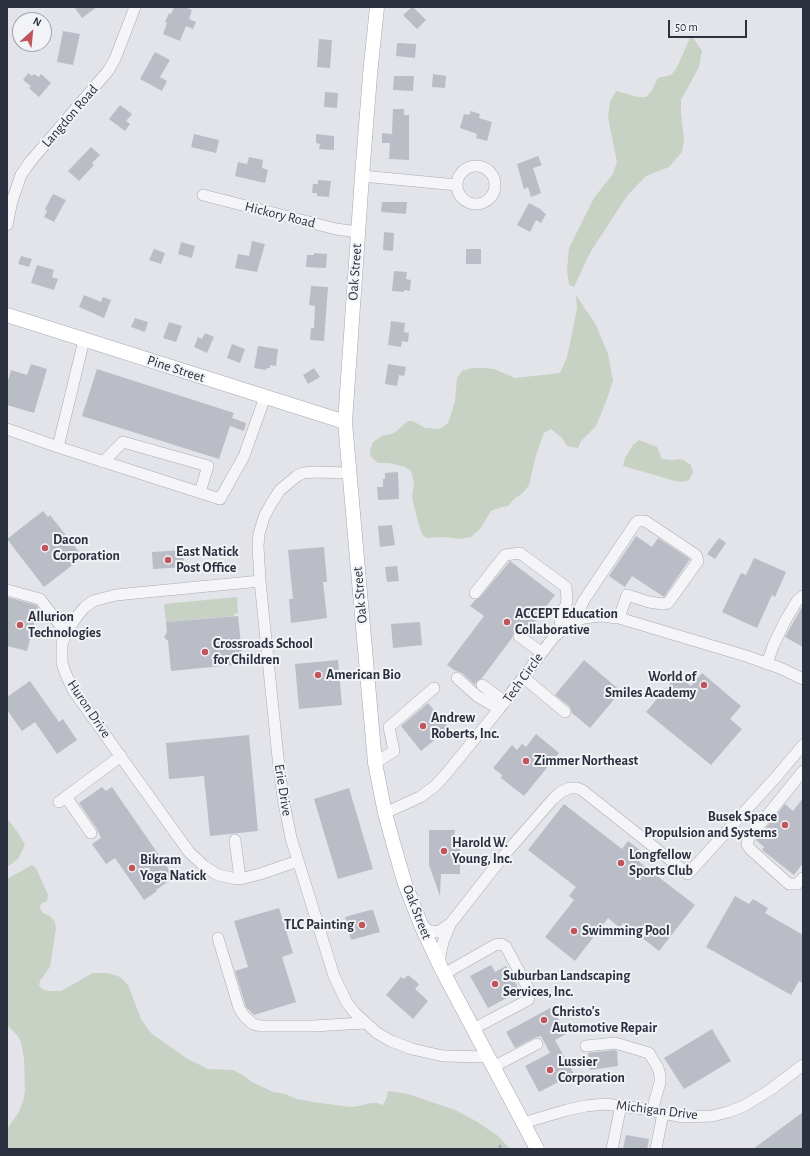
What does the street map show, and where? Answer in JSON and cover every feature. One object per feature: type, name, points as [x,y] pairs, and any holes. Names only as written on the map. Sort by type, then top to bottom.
[{"type":"main road","name":"Oak Street","points":[[377,7],[362,176],[344,422],[375,763],[384,813],[405,884],[421,925],[442,971],[537,1149]]},
{"type":"main road","name":"Pine Street","points":[[7,316],[344,422]]},
{"type":"street","name":"Langdon Road","points":[[7,225],[12,201],[21,175],[30,162],[108,71],[115,59],[135,7]]},
{"type":"street","points":[[362,176],[457,185]]},
{"type":"street","name":"Hickory Road","points":[[203,195],[336,229],[358,232]]},
{"type":"street","points":[[58,447],[84,340]]},
{"type":"street","points":[[7,429],[103,462],[220,499],[244,456],[265,397]]},
{"type":"street","points":[[103,462],[123,442],[208,466],[200,492]]},
{"type":"street","name":"Erie Drive","points":[[349,473],[303,473],[293,478],[280,490],[267,510],[260,530],[258,546],[260,581],[282,792],[287,818],[298,861],[334,976],[346,1003],[364,1023],[391,1041],[437,1056],[491,1062]]},
{"type":"street","points":[[573,622],[584,600],[635,524],[638,521],[645,521],[696,555],[698,561],[668,603],[663,604],[649,602],[627,595],[618,618]]},
{"type":"street","points":[[475,593],[505,555],[520,553],[566,587],[566,606],[560,614],[562,629]]},
{"type":"street","name":"Huron Drive","points":[[260,581],[106,597],[93,601],[78,615],[66,633],[62,644],[62,663],[69,682],[194,858],[210,871],[225,877],[240,879],[298,861]]},
{"type":"street","points":[[7,590],[40,599],[66,633]]},
{"type":"street","points":[[767,664],[785,621],[796,601],[803,596]]},
{"type":"street","name":"Tech Circle","points":[[384,813],[412,801],[428,792],[446,774],[502,705],[553,638],[562,629],[573,622],[584,618],[594,616],[618,618],[767,664],[803,679]]},
{"type":"street","points":[[519,636],[541,652]]},
{"type":"street","points":[[523,677],[565,712]]},
{"type":"street","points":[[457,678],[477,696],[502,705]]},
{"type":"street","points":[[482,685],[502,705]]},
{"type":"street","points":[[375,763],[394,751],[389,727],[434,688]]},
{"type":"street","points":[[421,925],[427,930],[434,932],[442,930],[451,923],[505,854],[561,792],[569,788],[582,790],[688,874],[777,776],[803,745]]},
{"type":"street","points":[[91,833],[62,800],[121,756]]},
{"type":"street","points":[[803,771],[749,838],[747,844],[750,849],[789,884],[797,884],[803,878]]},
{"type":"street","points":[[235,840],[240,879]]},
{"type":"street","points":[[451,923],[443,942],[440,956],[442,971],[496,944],[501,944],[506,947],[530,994],[528,1000],[473,1029]]},
{"type":"street","points":[[218,938],[238,1008],[253,1024],[261,1026],[314,1026],[364,1023]]},
{"type":"street","points":[[586,1046],[615,1043],[649,1053],[658,1068],[660,1075],[656,1149]]},
{"type":"street","points":[[491,1062],[537,1044]]},
{"type":"street","name":"Michigan Drive","points":[[523,1123],[586,1106],[604,1104],[621,1105],[683,1117],[712,1116],[744,1106],[762,1095],[803,1065]]},
{"type":"street","points":[[612,1149],[621,1105]]},
{"type":"green space","points":[[690,38],[693,38],[702,51],[699,67],[681,100],[684,140],[682,152],[669,167],[646,176],[627,196],[591,251],[574,287],[569,285],[567,270],[569,248],[594,198],[612,175],[617,163],[608,117],[610,102],[616,91],[638,97],[646,97],[652,90],[658,78],[671,75],[676,69]]},
{"type":"green space","points":[[576,295],[596,325],[608,354],[613,380],[596,426],[581,441],[578,448],[567,446],[562,438],[551,429],[544,433],[536,455],[529,485],[523,493],[514,499],[508,506],[491,511],[480,529],[471,537],[461,539],[443,537],[426,538],[422,534],[412,498],[414,482],[411,471],[405,467],[389,463],[378,463],[371,457],[370,450],[373,442],[382,436],[394,433],[408,421],[413,421],[425,428],[440,429],[448,423],[455,402],[457,378],[462,371],[472,368],[494,369],[515,378],[560,373],[566,360],[577,309]]},
{"type":"green space","points":[[639,440],[657,447],[662,459],[682,459],[691,465],[693,472],[689,480],[682,482],[675,481],[623,466],[625,458],[633,445]]},
{"type":"green space","points":[[237,597],[238,613],[234,614],[234,616],[166,622],[164,604]]},
{"type":"green space","points":[[7,818],[25,845],[18,859],[7,867]]},
{"type":"green space","points":[[32,865],[36,868],[48,895],[47,901],[41,904],[40,908],[43,913],[50,916],[55,922],[56,929],[50,967],[40,981],[39,985],[42,989],[49,991],[61,991],[93,973],[108,973],[120,977],[128,985],[141,1019],[151,1033],[186,1058],[208,1069],[233,1070],[252,1082],[273,1092],[285,1094],[297,1099],[350,1107],[371,1103],[383,1105],[388,1091],[408,1094],[455,1110],[476,1121],[498,1136],[510,1149],[7,1149],[7,1129],[19,1112],[25,1092],[24,1059],[21,1042],[17,1035],[7,1025],[7,879]]},
{"type":"building","points":[[74,7],[97,7],[82,18]]},
{"type":"building","points":[[174,7],[185,7],[192,10],[189,19],[196,22],[193,29],[186,26],[180,41],[163,34],[167,23],[165,22],[169,13],[171,14]]},
{"type":"building","points":[[412,7],[426,20],[417,29],[403,15]]},
{"type":"building","points":[[63,31],[80,34],[73,65],[57,62]]},
{"type":"building","points":[[319,39],[332,40],[330,68],[317,67]]},
{"type":"building","points":[[397,43],[416,44],[415,58],[396,56]]},
{"type":"building","points":[[155,52],[170,60],[160,77],[167,81],[162,91],[140,79]]},
{"type":"building","points":[[28,73],[32,76],[34,74],[39,77],[41,74],[51,83],[39,97],[29,88],[31,86],[23,80]]},
{"type":"building","points":[[433,74],[446,76],[445,88],[432,87]]},
{"type":"building","points":[[394,76],[414,76],[413,91],[393,90]]},
{"type":"building","points":[[325,92],[338,93],[337,108],[324,107]]},
{"type":"building","points":[[120,105],[132,114],[126,121],[130,124],[125,131],[109,119]]},
{"type":"building","points":[[393,109],[404,109],[404,115],[409,115],[409,160],[389,159],[390,143],[382,143],[382,133],[392,134]]},
{"type":"building","points":[[471,111],[480,114],[479,118],[492,122],[487,141],[476,138],[477,134],[460,128],[464,114],[469,115]]},
{"type":"building","points":[[194,134],[219,140],[216,153],[191,147]]},
{"type":"building","points":[[316,134],[334,136],[334,150],[319,149],[320,144],[316,143]]},
{"type":"building","points":[[91,147],[100,155],[92,163],[94,165],[79,181],[68,171]]},
{"type":"building","points":[[538,156],[542,165],[533,168],[541,193],[531,197],[528,187],[524,189],[517,164]]},
{"type":"building","points":[[249,157],[263,160],[262,168],[268,170],[265,183],[235,176],[238,162],[247,164]]},
{"type":"building","points":[[318,180],[331,181],[329,197],[317,196],[317,193],[312,193],[313,184],[318,184]]},
{"type":"building","points":[[53,194],[66,200],[54,222],[44,217],[47,211],[45,209]]},
{"type":"building","points":[[382,202],[407,202],[406,214],[381,212]]},
{"type":"building","points":[[529,203],[546,214],[541,223],[536,220],[530,232],[517,225]]},
{"type":"building","points":[[384,232],[394,233],[393,251],[383,250]]},
{"type":"building","points":[[252,241],[265,244],[257,272],[235,268],[238,254],[249,256]]},
{"type":"building","points":[[181,242],[195,246],[192,258],[178,254]]},
{"type":"building","points":[[154,249],[165,253],[161,264],[149,260]]},
{"type":"building","points":[[466,249],[481,249],[481,264],[466,264]]},
{"type":"building","points":[[314,253],[327,254],[326,268],[306,267],[307,255],[314,255]]},
{"type":"building","points":[[21,256],[32,259],[29,267],[18,264]]},
{"type":"building","points":[[37,265],[54,270],[52,277],[58,279],[54,290],[31,283]]},
{"type":"building","points":[[394,271],[407,272],[406,279],[411,280],[410,291],[392,291]]},
{"type":"building","points":[[311,286],[328,287],[324,341],[310,340],[311,328],[314,328],[315,306],[309,305]]},
{"type":"building","points":[[84,295],[101,302],[103,297],[111,300],[104,318],[79,307]]},
{"type":"building","points":[[135,318],[148,322],[145,332],[131,327]]},
{"type":"building","points":[[391,321],[405,323],[404,332],[409,333],[408,342],[402,341],[401,347],[388,345]]},
{"type":"building","points":[[169,322],[182,326],[176,342],[163,338]]},
{"type":"building","points":[[205,333],[214,337],[207,353],[194,347],[198,337],[202,339]]},
{"type":"building","points":[[232,344],[245,349],[240,363],[227,358]]},
{"type":"building","points":[[258,346],[278,349],[276,366],[270,365],[270,368],[267,368],[266,370],[254,368]]},
{"type":"building","points":[[31,364],[47,369],[34,413],[7,405],[7,384],[11,370],[27,375]]},
{"type":"building","points":[[388,364],[406,367],[404,376],[399,375],[397,386],[385,384]]},
{"type":"building","points":[[314,368],[320,377],[308,384],[303,375]]},
{"type":"building","points":[[97,369],[234,413],[232,418],[246,423],[244,431],[230,426],[219,459],[82,416]]},
{"type":"building","points":[[398,472],[399,499],[378,500],[377,487],[383,487],[385,473]]},
{"type":"building","name":"Dacon Corporation","points":[[43,511],[48,517],[50,515],[83,557],[44,587],[7,539]]},
{"type":"building","points":[[392,525],[395,545],[380,547],[378,526]]},
{"type":"building","points":[[636,536],[652,547],[658,538],[690,559],[664,597],[632,576],[625,587],[609,576]]},
{"type":"building","points":[[719,538],[726,543],[715,559],[707,554]]},
{"type":"building","points":[[324,547],[327,582],[323,582],[327,618],[291,623],[289,599],[293,599],[288,550]]},
{"type":"building","name":"East Natick Post Office","points":[[183,550],[184,567],[153,569],[152,552]]},
{"type":"building","points":[[754,558],[786,572],[775,597],[772,595],[757,628],[722,612],[741,573],[746,575]]},
{"type":"building","name":"ACCEPT Education Collaborative","points":[[510,561],[555,595],[526,633],[520,629],[514,632],[512,638],[475,685],[462,673],[447,665],[484,616],[470,606],[480,597]]},
{"type":"building","points":[[397,566],[399,581],[387,582],[385,567]]},
{"type":"building","name":"Allurion Technologies","points":[[7,597],[36,605],[38,608],[27,651],[7,646]]},
{"type":"building","points":[[803,605],[803,647],[785,637]]},
{"type":"building","name":"Crossroads School for Children","points":[[238,616],[243,664],[171,671],[168,641],[164,637],[167,632],[166,622]]},
{"type":"building","points":[[420,622],[422,645],[393,648],[391,624]]},
{"type":"building","name":"American Bio","points":[[338,660],[342,705],[299,709],[295,664]]},
{"type":"building","points":[[584,660],[621,691],[590,728],[572,713],[570,707],[555,695]]},
{"type":"building","points":[[702,673],[741,706],[730,719],[742,729],[711,765],[646,712],[677,675],[691,686]]},
{"type":"building","points":[[30,681],[59,722],[63,719],[77,740],[57,754],[35,722],[22,731],[7,710],[7,697]]},
{"type":"building","name":"Andrew Roberts, Inc.","points":[[428,703],[449,728],[421,751],[401,726]]},
{"type":"building","name":"Zimmer Northeast","points":[[536,734],[559,753],[524,796],[501,778],[502,775],[493,768],[512,745],[517,750],[522,744],[526,747]]},
{"type":"building","points":[[249,735],[258,831],[210,836],[204,776],[169,779],[166,743]]},
{"type":"building","points":[[102,787],[106,791],[112,787],[174,877],[144,900],[115,858],[106,864],[92,844],[101,838],[97,829],[79,803]]},
{"type":"building","points":[[349,788],[373,869],[338,879],[314,799]]},
{"type":"building","name":"Busek Space Propulsion and Systems","points":[[803,798],[803,863],[794,875],[762,850],[764,847],[756,840],[785,804],[793,811]]},
{"type":"building","points":[[564,804],[622,849],[628,841],[645,854],[639,862],[695,905],[659,951],[623,923],[620,928],[608,918],[575,961],[545,937],[574,900],[569,896],[576,887],[528,850]]},
{"type":"building","name":"Harold W. Young, Inc.","points":[[429,830],[455,830],[454,836],[460,836],[460,874],[441,874],[440,896],[429,865]]},
{"type":"building","points":[[735,896],[749,904],[753,899],[768,908],[765,913],[803,935],[803,983],[799,981],[791,995],[706,947]]},
{"type":"building","points":[[279,908],[293,953],[282,957],[296,1002],[254,1015],[246,1007],[235,971],[248,967],[234,921]]},
{"type":"building","name":"TLC Painting","points":[[373,910],[380,932],[351,940],[345,917]]},
{"type":"building","name":"Suburban Landscaping Services, Inc.","points":[[491,965],[495,972],[506,966],[520,991],[488,1008],[470,976]]},
{"type":"building","points":[[408,975],[419,984],[415,989],[428,1001],[413,1019],[386,995],[401,977],[404,979]]},
{"type":"building","points":[[552,1007],[566,1034],[555,1040],[574,1074],[539,1092],[525,1066],[550,1053],[541,1036],[515,1048],[506,1032]]},
{"type":"building","points":[[712,1029],[731,1061],[684,1089],[664,1058]]},
{"type":"building","points":[[614,1050],[617,1051],[618,1066],[590,1070],[588,1053]]},
{"type":"building","points":[[803,1112],[803,1149],[753,1149]]},
{"type":"building","points":[[626,1135],[649,1139],[647,1149],[623,1149]]},
{"type":"place","name":"Dacon Corporation","points":[[45,548]]},
{"type":"place","name":"East Natick Post Office","points":[[168,560]]},
{"type":"place","name":"ACCEPT Education Collaborative","points":[[507,622]]},
{"type":"place","name":"Allurion Technologies","points":[[20,625]]},
{"type":"place","name":"Crossroads School for Children","points":[[205,652]]},
{"type":"place","name":"American Bio","points":[[318,675]]},
{"type":"place","name":"World of Smiles Academy","points":[[704,685]]},
{"type":"place","name":"Andrew Roberts, Inc.","points":[[423,726]]},
{"type":"place","name":"Zimmer Northeast","points":[[526,761]]},
{"type":"place","name":"Busek Space Propulsion and Systems","points":[[785,825]]},
{"type":"place","name":"Harold W. Young, Inc.","points":[[444,851]]},
{"type":"place","name":"Longfellow Sports Club","points":[[621,863]]},
{"type":"place","name":"Bikram Yoga Natick","points":[[132,868]]},
{"type":"place","name":"TLC Painting","points":[[362,925]]},
{"type":"place","name":"Swimming Pool","points":[[574,931]]},
{"type":"place","name":"Suburban Landscaping Services, Inc.","points":[[495,984]]},
{"type":"place","name":"Christo's Automotive Repair","points":[[544,1020]]},
{"type":"place","name":"Lussier Corporation","points":[[550,1070]]}]
